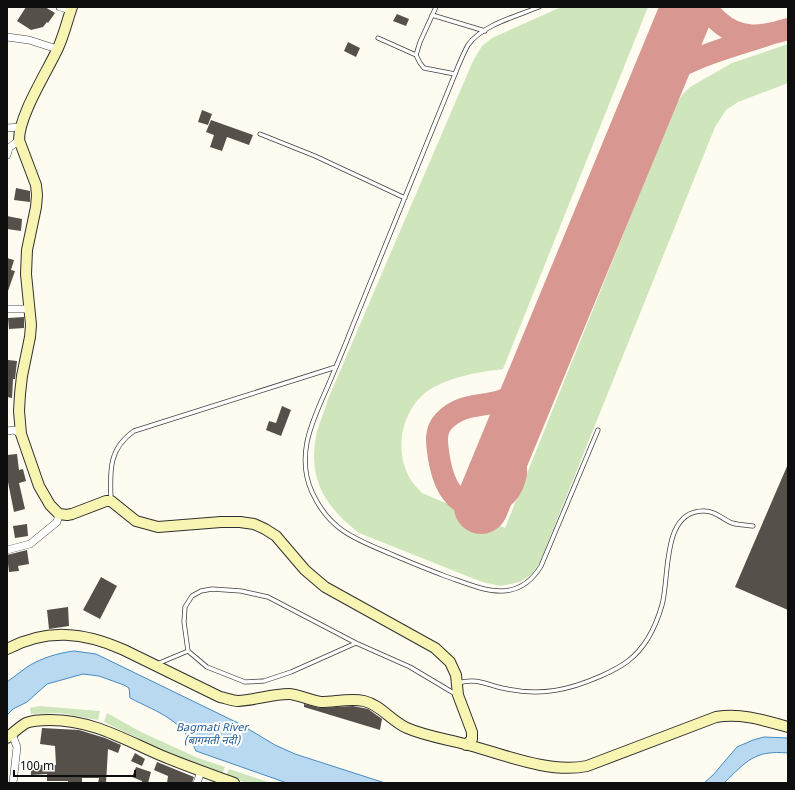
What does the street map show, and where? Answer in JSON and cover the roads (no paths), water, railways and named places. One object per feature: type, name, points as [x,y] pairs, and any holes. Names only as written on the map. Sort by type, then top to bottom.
[{"type":"main road","points":[[71,8],[65,32],[20,127],[19,140],[36,185],[37,195],[27,250],[26,274],[31,324],[30,337],[22,376],[19,411],[21,434],[39,486],[50,505],[59,514],[72,514],[106,501],[111,501],[136,520],[158,527],[240,522],[254,524],[265,529],[276,536],[304,570],[325,587],[435,648],[450,662],[456,675],[458,695],[472,732],[472,739],[466,745]]},
{"type":"main road","points":[[7,649],[32,638],[48,635],[75,635],[112,644],[220,697],[237,701],[292,694],[321,702],[352,700],[364,701],[374,704],[396,722],[413,730],[556,768],[577,768],[587,766],[716,717],[738,715],[752,717],[788,727]]},
{"type":"main road","points":[[9,736],[21,726],[36,721],[54,720],[87,724],[108,731],[200,771],[234,783]]},
{"type":"street","points":[[60,7],[71,8]]},
{"type":"street","points":[[7,38],[29,40],[57,49]]},
{"type":"street","points":[[7,128],[20,127]]},
{"type":"street","points":[[7,155],[9,148],[19,140]]},
{"type":"street","points":[[7,309],[30,309]]},
{"type":"street","points":[[7,431],[14,430],[21,434]]},
{"type":"street","points":[[7,550],[30,544],[57,522],[59,514]]},
{"type":"street","points":[[9,736],[17,747],[13,783]]},
{"type":"street","points":[[197,783],[200,771]]},
{"type":"lane","points":[[416,55],[420,42],[436,7]]},
{"type":"lane","points":[[539,7],[485,31],[475,37],[468,46],[455,74],[336,367],[312,422],[305,454],[308,483],[323,512],[338,527],[353,538],[429,570],[486,590],[510,590],[520,587],[535,577],[566,509],[598,430]]},
{"type":"lane","points":[[432,15],[485,31]]},
{"type":"lane","points":[[378,38],[416,55],[424,68],[455,74]]},
{"type":"lane","points":[[260,134],[314,156],[405,198]]},
{"type":"lane","points":[[111,501],[110,476],[112,461],[118,447],[126,437],[134,431],[336,367]]},
{"type":"lane","points":[[457,683],[468,680],[478,680],[513,691],[540,693],[558,691],[584,684],[613,670],[628,661],[651,632],[662,606],[671,538],[684,517],[698,511],[705,511],[717,514],[731,522],[753,526]]},
{"type":"lane","points":[[356,643],[291,672],[264,681],[245,682],[207,667],[188,651],[184,622],[185,607],[192,596],[202,591],[212,589],[241,591],[268,597],[356,643],[410,667],[458,695]]},
{"type":"lane","points":[[156,665],[188,651]]},
{"type":"water","name":"Bagmati River (बागमती नदी)","points":[[74,651],[96,654],[240,724],[275,745],[295,754],[385,783],[287,783],[196,751],[184,731],[177,724],[160,713],[130,698],[129,688],[99,676],[83,674],[47,684],[27,702],[13,709],[7,715],[7,682],[27,667],[38,661]]},
{"type":"water","points":[[764,737],[788,738],[788,753],[767,753],[759,755],[745,763],[724,783],[704,783],[713,775],[737,747]]}]
